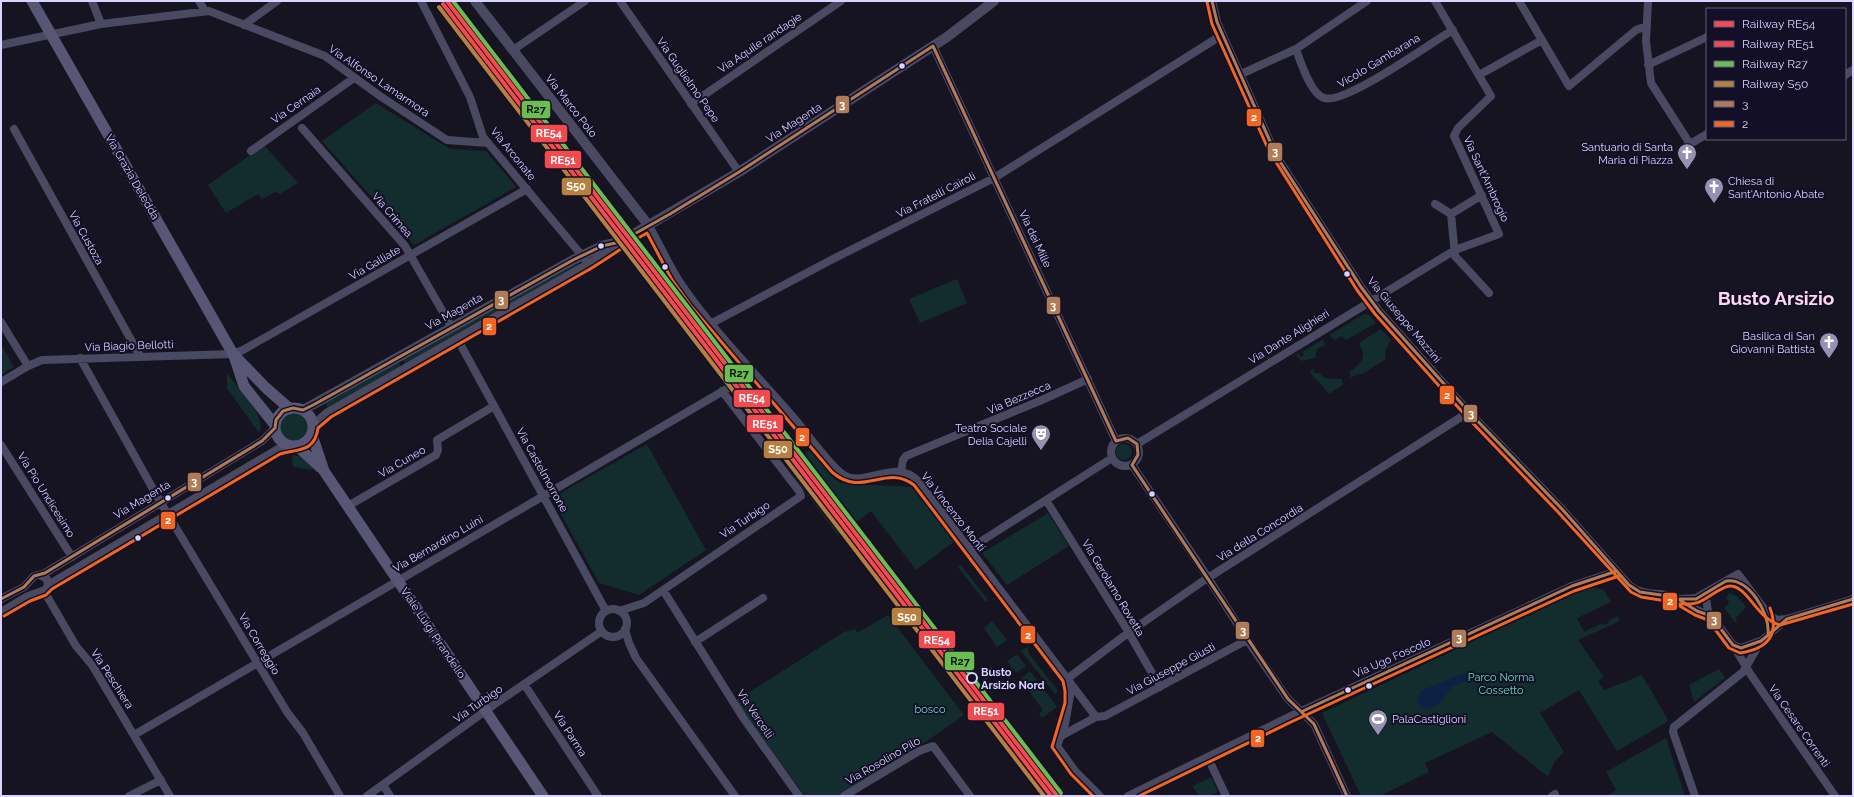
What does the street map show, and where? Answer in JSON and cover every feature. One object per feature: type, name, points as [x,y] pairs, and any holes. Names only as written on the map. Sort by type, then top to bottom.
[{"type":"main road","name":"Via Grazia Deledda","points":[[32,1],[233,354],[244,386],[275,427]]},
{"type":"main road","name":"Via Grazia Deledda","points":[[233,354],[266,388],[290,408]]},
{"type":"main road","points":[[290,408],[303,410],[310,416],[312,431],[306,442],[293,446],[280,440],[275,427],[278,416],[290,408]]},
{"type":"main road","name":"Viale Luigi Pirandello","points":[[312,431],[324,471]]},
{"type":"main road","name":"Viale Luigi Pirandello","points":[[293,446],[324,471],[543,796]]},
{"type":"street","points":[[92,1],[101,24]]},
{"type":"street","points":[[199,1],[206,11]]},
{"type":"street","points":[[244,25],[277,1]]},
{"type":"street","name":"Via Arconate","points":[[421,1],[468,94],[481,133],[582,255],[588,265]]},
{"type":"street","name":"Via Marco Polo","points":[[475,1],[648,226]]},
{"type":"street","points":[[513,50],[585,1]]},
{"type":"street","name":"Via Guglielmo Pepe","points":[[620,1],[739,172]]},
{"type":"street","name":"Via Aquile randagie","points":[[691,104],[842,1]]},
{"type":"street","name":"Via Magenta","points":[[303,410],[451,326],[582,255],[602,246],[620,242],[648,226],[739,172],[933,46],[994,1]]},
{"type":"street","name":"Via Giuseppe Mazzini","points":[[1212,1],[1215,16],[1222,35],[1281,164],[1370,300],[1469,412],[1562,509],[1617,571],[1637,591],[1666,595],[1677,599]]},
{"type":"street","points":[[1240,75],[1296,48],[1367,1]]},
{"type":"street","points":[[1435,1],[1479,75],[1542,40]]},
{"type":"street","points":[[1519,1],[1569,86],[1636,30],[1647,26]]},
{"type":"street","points":[[1648,1],[1648,65],[1652,86],[1690,144],[1706,135]]},
{"type":"street","name":"Via Alfonso Lamarmora","points":[[1,45],[101,24],[206,11],[322,55],[380,96],[447,140],[488,143]]},
{"type":"street","name":"Vicolo Gambarana","points":[[1296,48],[1312,86],[1324,98],[1335,99],[1352,92],[1452,30]]},
{"type":"street","name":"Via Fratelli Cairoli","points":[[712,323],[831,260],[994,178],[1222,35]]},
{"type":"street","points":[[1648,65],[1706,37]]},
{"type":"street","name":"Via dei Mille","points":[[933,46],[1116,441]]},
{"type":"street","name":"Via Sant'Ambrogio","points":[[1479,75],[1491,96],[1458,128],[1454,134],[1499,234]]},
{"type":"street","name":"Via Cernaia","points":[[251,151],[354,78]]},
{"type":"street","name":"Via Crimea","points":[[302,128],[411,255],[451,326]]},
{"type":"street","name":"Via Custoza","points":[[14,129],[140,356]]},
{"type":"street","name":"Via Galliate","points":[[233,354],[243,350],[527,189]]},
{"type":"street","points":[[1452,214],[1482,195]]},
{"type":"street","points":[[1435,204],[1452,214]]},
{"type":"street","points":[[1452,214],[1452,235],[1457,260],[1488,293]]},
{"type":"street","points":[[648,226],[681,285],[754,373],[843,475],[851,478],[860,478],[901,471]]},
{"type":"street","name":"Via Dante Alighieri","points":[[1137,444],[1370,300],[1455,250],[1499,234]]},
{"type":"street","name":"Via Magenta","points":[[312,431],[328,413],[588,265],[614,249],[620,242]]},
{"type":"street","points":[[2,324],[28,366]]},
{"type":"street","name":"Via Castelmorrone","points":[[458,340],[606,611]]},
{"type":"street","name":"Via Biagio Bellotti","points":[[1,382],[28,366],[42,360],[233,354]]},
{"type":"street","name":"Via Correggio","points":[[80,358],[161,503],[287,712],[303,733],[340,796]]},
{"type":"street","name":"Via Bernardino Luini","points":[[134,734],[754,373]]},
{"type":"street","name":"Via Bezzecca","points":[[901,471],[903,460],[906,456],[1042,400],[1088,379]]},
{"type":"street","name":"Via Turbigo","points":[[619,611],[638,606],[800,496],[799,491],[722,391]]},
{"type":"street","name":"Via Cuneo","points":[[348,506],[436,455],[438,450],[437,440],[494,406]]},
{"type":"street","name":"Via della Concordia","points":[[1067,679],[1128,633],[1207,579],[1469,412]]},
{"type":"street","name":"Via Magenta","points":[[40,575],[262,441],[275,427]]},
{"type":"street","points":[[1128,438],[1137,444],[1139,453],[1138,458],[1132,464],[1122,466],[1116,463],[1112,458],[1111,448],[1116,441],[1128,438]]},
{"type":"street","name":"Via Pio Undicesimo","points":[[1,445],[72,556]]},
{"type":"street","points":[[1,612],[43,589],[278,449],[293,446]]},
{"type":"street","points":[[968,549],[1112,458]]},
{"type":"street","points":[[1132,464],[1201,567],[1207,579],[1247,640],[1288,699],[1303,711],[1314,724],[1347,796]]},
{"type":"street","name":"Via Vincenzo Monti","points":[[901,471],[911,475],[918,481],[1067,679],[1101,717]]},
{"type":"street","name":"Via Gerolamo Rovetta","points":[[1046,500],[1160,687]]},
{"type":"street","name":"Via Ugo Foscolo","points":[[1132,794],[1303,711],[1572,586],[1617,571]]},
{"type":"street","points":[[1,599],[31,581],[34,576],[40,575],[47,579],[43,589]]},
{"type":"street","points":[[1677,599],[1694,599],[1728,580],[1738,582],[1746,587],[1765,610],[1776,620],[1787,620]]},
{"type":"street","points":[[31,581],[32,589],[43,589]]},
{"type":"street","name":"Via Peschiera","points":[[43,589],[76,646],[89,661],[134,734],[170,796]]},
{"type":"street","name":"Via Vercelli","points":[[662,590],[744,719],[799,796]]},
{"type":"street","points":[[1711,590],[1706,603],[1711,616],[1733,645],[1741,648],[1761,641]]},
{"type":"street","points":[[695,642],[763,598]]},
{"type":"street","points":[[1677,599],[1697,611],[1711,616]]},
{"type":"street","points":[[1695,796],[1673,732],[1676,724],[1746,668],[1751,656],[1768,633],[1787,620],[1853,599]]},
{"type":"street","points":[[1765,610],[1769,620],[1768,633]]},
{"type":"street","points":[[606,611],[619,611],[627,621],[625,629],[619,636],[614,637],[602,632],[600,618],[606,611]]},
{"type":"street","points":[[625,629],[629,643],[636,658],[735,796]]},
{"type":"street","name":"Via Turbigo","points":[[367,796],[524,684],[602,632]]},
{"type":"street","name":"Via Giuseppe Giusti","points":[[1059,737],[1160,687],[1247,640]]},
{"type":"street","name":"Via Cesare Correnti","points":[[1733,645],[1746,668],[1834,796]]},
{"type":"street","points":[[1067,679],[1070,686],[1070,696],[1065,724],[1057,746],[1075,771],[1100,796]]},
{"type":"street","name":"Via Parma","points":[[524,684],[598,796]]},
{"type":"street","name":"Via Rosolino Pilo","points":[[844,796],[919,751],[933,746],[970,796]]},
{"type":"street","points":[[1208,758],[1226,796]]},
{"type":"street","points":[[129,796],[161,780]]},
{"type":"street","points":[[383,785],[390,796]]},
{"type":"green space","points":[[376,103],[450,149],[486,151],[516,187],[414,245],[322,141]]},
{"type":"green space","points":[[264,145],[298,183],[280,194],[275,192],[262,199],[258,194],[226,213],[208,185]]},
{"type":"green space","points":[[578,263],[579,265],[405,364],[402,359]]},
{"type":"green space","points":[[957,279],[967,303],[920,323],[909,299]]},
{"type":"green space","points":[[1364,314],[1369,315],[1376,323],[1346,340],[1341,336],[1335,340],[1329,335]]},
{"type":"green space","points":[[1381,329],[1391,340],[1386,349],[1385,360],[1362,374],[1358,374],[1350,378],[1351,375],[1349,372],[1358,365],[1363,357],[1360,342]]},
{"type":"green space","points":[[1323,339],[1325,345],[1317,349],[1315,358],[1301,361],[1296,355],[1299,354],[1301,357],[1304,355],[1302,352]]},
{"type":"green space","points":[[1,344],[14,367],[1,375]]},
{"type":"green space","points":[[399,362],[401,367],[328,409],[325,403]]},
{"type":"green space","points":[[1313,368],[1315,373],[1320,373],[1324,378],[1342,379],[1344,384],[1329,394],[1310,373]]},
{"type":"green space","points":[[227,373],[255,410],[261,426],[259,433],[227,388]]},
{"type":"green space","points":[[294,413],[304,417],[308,427],[304,437],[294,441],[284,437],[280,427],[284,417]]},
{"type":"green space","points":[[647,444],[706,550],[639,595],[599,583],[552,498]]},
{"type":"green space","points":[[1124,444],[1130,446],[1132,452],[1130,458],[1124,460],[1118,458],[1116,452],[1118,446]]},
{"type":"green space","points":[[811,449],[832,477],[841,483],[912,487],[955,541],[916,570],[871,511],[838,536],[787,467]]},
{"type":"green space","points":[[292,455],[303,457],[313,467],[312,470],[293,467]]},
{"type":"green space","points":[[1048,513],[1069,546],[1007,585],[982,553]]},
{"type":"green space","points":[[961,565],[988,600],[985,602],[958,567]]},
{"type":"green space","name":"Parco Norma Cossetto","points":[[1594,587],[1604,590],[1611,602],[1577,618],[1584,632],[1603,623],[1604,625],[1609,623],[1608,621],[1618,616],[1620,621],[1578,640],[1604,677],[1598,681],[1604,690],[1642,675],[1667,718],[1667,722],[1617,751],[1579,690],[1540,713],[1564,752],[1555,761],[1548,777],[1492,732],[1425,763],[1429,772],[1380,796],[1361,796],[1322,713],[1578,591]]},
{"type":"green space","points":[[1730,593],[1737,596],[1746,607],[1735,619],[1737,621],[1735,623],[1724,607],[1727,606],[1729,602],[1726,597]]},
{"type":"green space","name":"bosco","points":[[888,615],[964,715],[924,743],[839,796],[805,796],[735,701],[844,632],[855,629],[857,633]]},
{"type":"green space","points":[[992,621],[1007,640],[997,647],[984,628]]},
{"type":"green space","points":[[1028,646],[1029,654],[1058,691],[1055,694],[1021,651]]},
{"type":"green space","points":[[1017,654],[1026,666],[1016,673],[1007,661]]},
{"type":"green space","points":[[1719,669],[1725,678],[1694,702],[1689,685]]},
{"type":"green space","points":[[1030,671],[1057,707],[1042,718],[1039,714],[1043,710],[1025,686],[1020,689],[1015,683]]},
{"type":"green space","points":[[1666,738],[1685,796],[1606,796],[1616,790],[1606,772]]},
{"type":"green space","points":[[1211,777],[1218,792],[1209,796],[1198,796],[1193,786]]},
{"type":"water","points":[[1465,673],[1469,675],[1468,680],[1451,687],[1441,703],[1429,709],[1421,707],[1417,700],[1420,691]]},
{"type":"rail line","name":"RE54","points":[[447,1],[1057,796]]},
{"type":"rail line","name":"R27","points":[[453,1],[1061,793]]},
{"type":"rail line","name":"RE51","points":[[443,4],[1051,796]]},
{"type":"rail line","name":"S50","points":[[439,7],[1044,796]]},
{"type":"transit line","name":"3","points":[[1212,1],[1217,22],[1277,157],[1361,287],[1379,311],[1469,412],[1562,509],[1629,585],[1640,592],[1675,597],[1697,611],[1711,616],[1733,645],[1741,648],[1761,641],[1787,619],[1853,599]]},
{"type":"transit line","name":"2","points":[[1207,2],[1212,24],[1269,151],[1357,290],[1375,314],[1465,415],[1558,512],[1631,592],[1641,597],[1673,602],[1695,615],[1708,620],[1729,648],[1740,653],[1757,648],[1769,639],[1773,626],[1773,618],[1770,608]]},
{"type":"transit line","name":"3","points":[[1,599],[24,587],[34,576],[45,573],[262,441],[275,428],[276,420],[283,411],[293,408],[303,410],[315,404],[573,260],[602,246],[620,242],[670,214],[739,172],[933,46],[1116,441],[1128,438],[1137,444],[1138,455],[1132,465],[1288,699],[1314,724],[1347,796]]},
{"type":"transit line","name":"2","points":[[4,616],[30,601],[46,595],[52,589],[280,454],[305,448],[313,441],[318,428],[331,417],[590,269],[647,233],[672,280],[690,305],[832,472],[843,479],[854,482],[864,482],[893,477],[903,479],[914,485],[1063,681],[1065,703],[1052,747],[1071,774],[1093,796]]},
{"type":"transit line","name":"3","points":[[1303,711],[1572,586],[1617,571]]},
{"type":"transit line","name":"2","points":[[1139,796],[1291,722],[1574,591],[1619,576]]},
{"type":"transit line","name":"3","points":[[1677,599],[1696,599],[1726,581],[1734,581],[1743,585],[1750,591],[1762,607],[1766,616],[1768,633]]},
{"type":"transit line","name":"2","points":[[1677,604],[1697,603],[1719,590],[1731,586],[1743,592],[1765,617],[1780,625],[1853,604]]},
{"type":"place","name":"Santuario di Santa Maria di Piazza","points":[[1687,170]]},
{"type":"place","name":"Chiesa di Sant'Antonio Abate","points":[[1714,204]]},
{"type":"place","name":"Basilica di San Giovanni Battista","points":[[1829,359]]},
{"type":"place","name":"Teatro Sociale Delia Cajelli","points":[[1041,451]]},
{"type":"place","name":"Busto Arsizio Nord","points":[[972,678]]},
{"type":"place","name":"PalaCastiglioni","points":[[1378,736]]},
{"type":"district","name":"Busto Arsizio","points":[[1776,298]]}]
